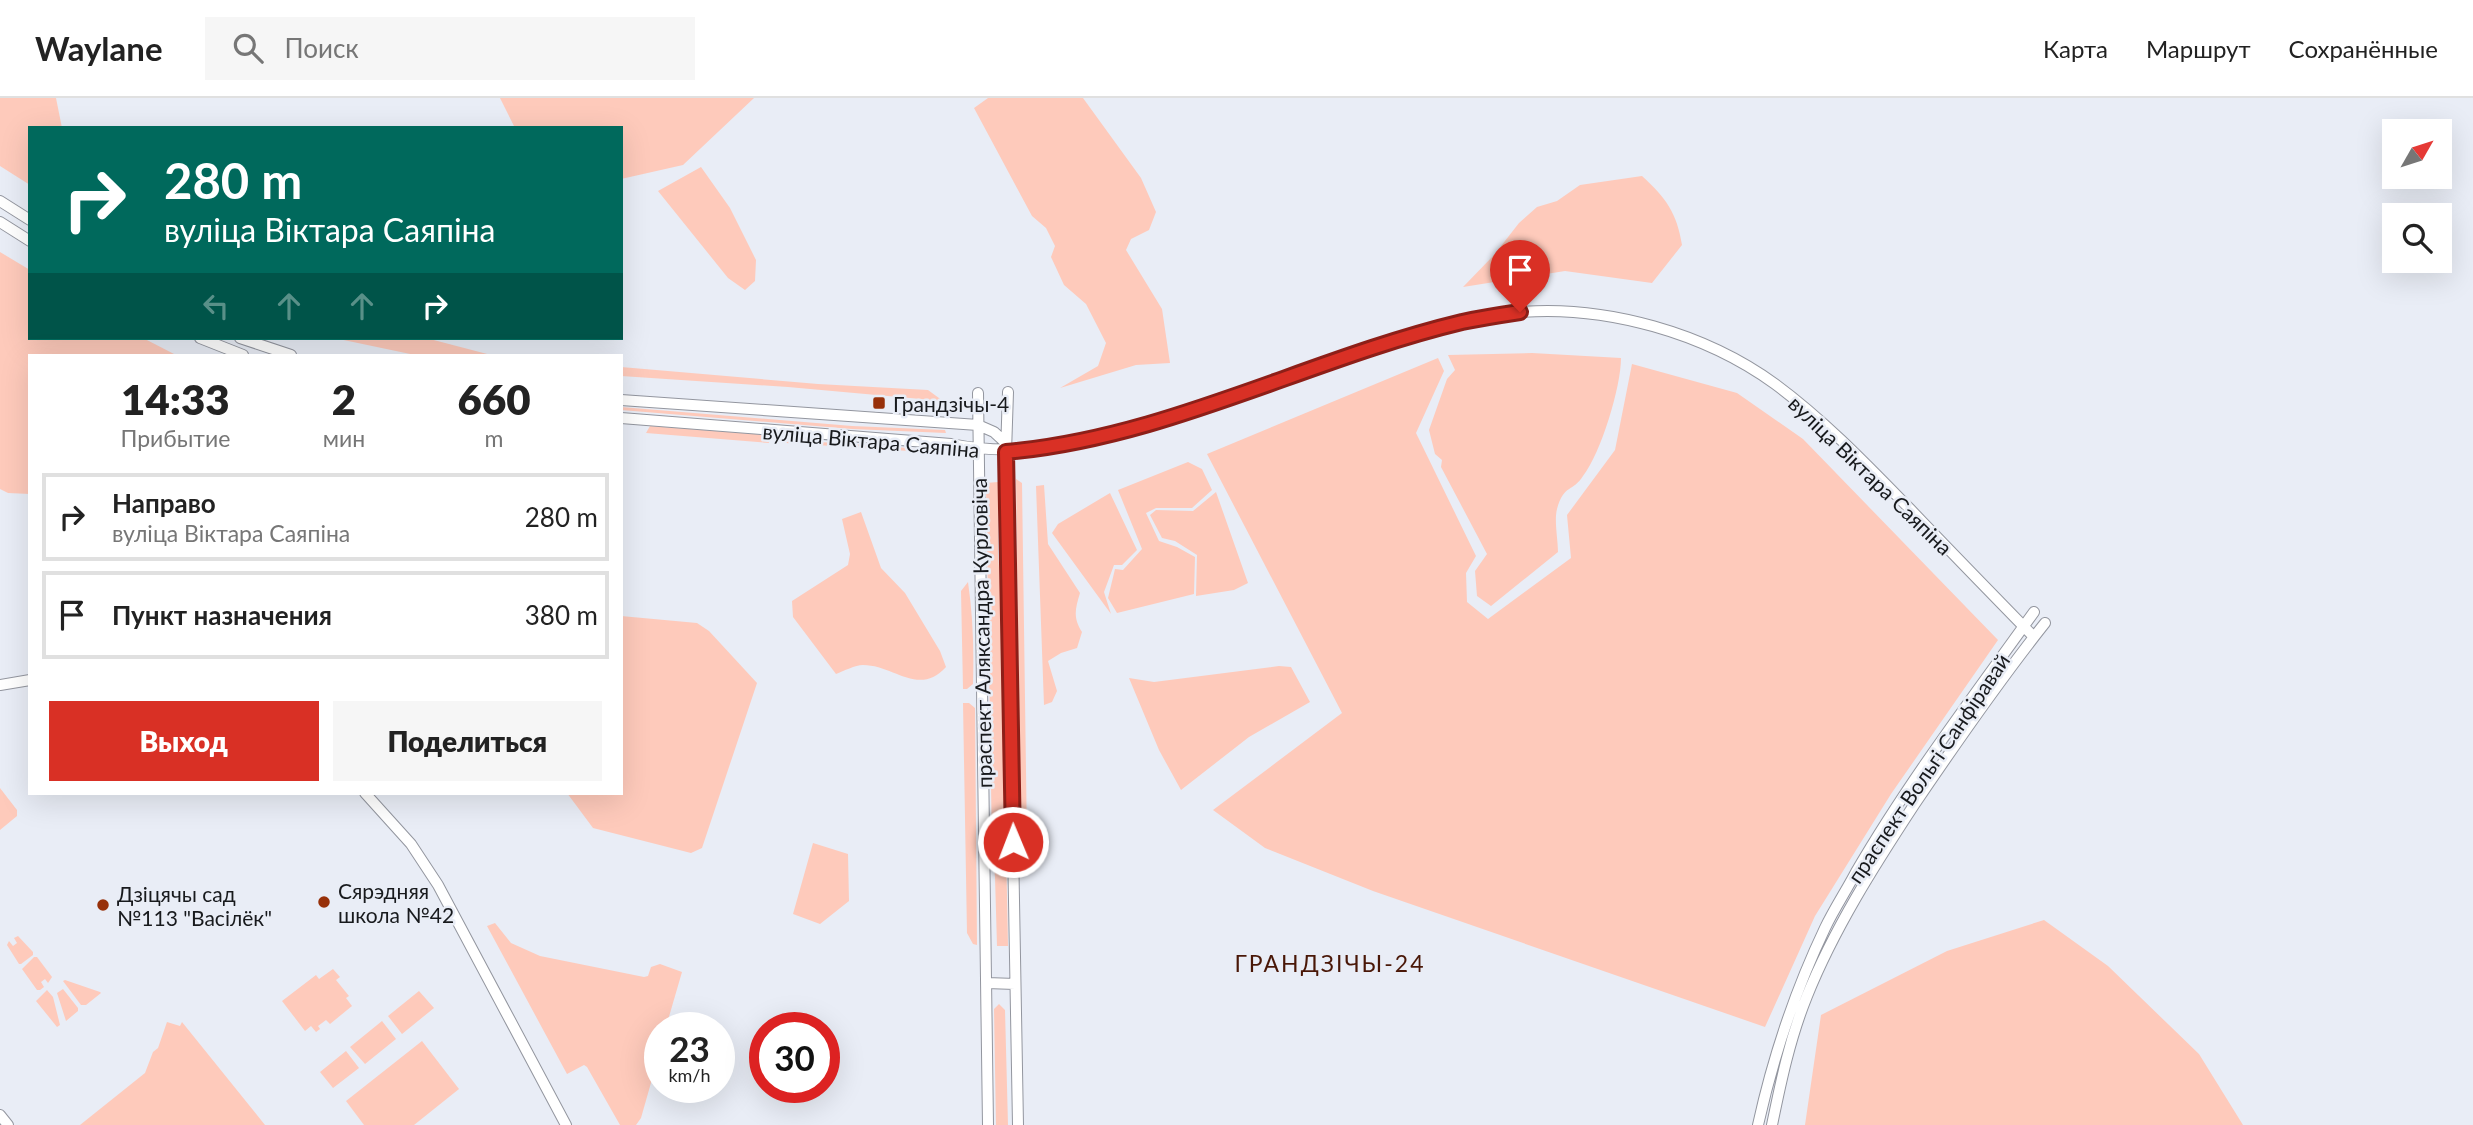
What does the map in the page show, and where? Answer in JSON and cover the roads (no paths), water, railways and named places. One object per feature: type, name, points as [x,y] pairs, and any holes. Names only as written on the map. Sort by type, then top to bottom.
[{"type":"street","points":[[0,201],[28,219]]},
{"type":"street","points":[[0,222],[28,240]]},
{"type":"street","name":"вуліца Віктара Саяпіна","points":[[623,418],[951,444],[978,450],[1092,439],[1142,427],[1347,357],[1462,322],[1520,312],[1574,312],[1625,319],[1679,335],[1722,353],[1773,382],[1862,460],[2034,637]]},
{"type":"street","points":[[205,340],[240,354]]},
{"type":"street","points":[[246,340],[288,354]]},
{"type":"street","name":"праспект Аляксандра Курловіча","points":[[978,393],[988,1125]]},
{"type":"street","name":"праспект Аляксандра Курловіча","points":[[1008,393],[1006,447],[1018,1125]]},
{"type":"street","name":"вуліца Віктара Саяпіна","points":[[623,400],[978,425],[994,432],[1006,447]]},
{"type":"street","name":"праспект Вольгі Санфіравай","points":[[1758,1125],[1771,1066],[1800,984],[1826,926],[1878,835],[1957,716],[2034,612]]},
{"type":"street","name":"праспект Вольгі Санфіравай","points":[[1772,1125],[1783,1070],[1807,996],[1841,925],[1890,841],[1972,718],[2045,623]]},
{"type":"street","points":[[0,685],[28,680]]},
{"type":"street","points":[[367,795],[411,844],[438,885],[566,1125]]},
{"type":"street","points":[[1800,984],[1805,980],[1809,983],[1807,996]]},
{"type":"street","points":[[987,984],[1015,984]]},
{"type":"street","points":[[0,1115],[8,1125]]},
{"type":"place","name":"Грандзічы-4","points":[[879,403]]},
{"type":"place","name":"Сярэдняя школа №42","points":[[324,902]]},
{"type":"place","name":"Дзіцячы сад №113 \"Васілёк\"","points":[[103,905]]},
{"type":"district","name":"ГРАНДЗІЧЫ-24","points":[[1330,963]]}]
